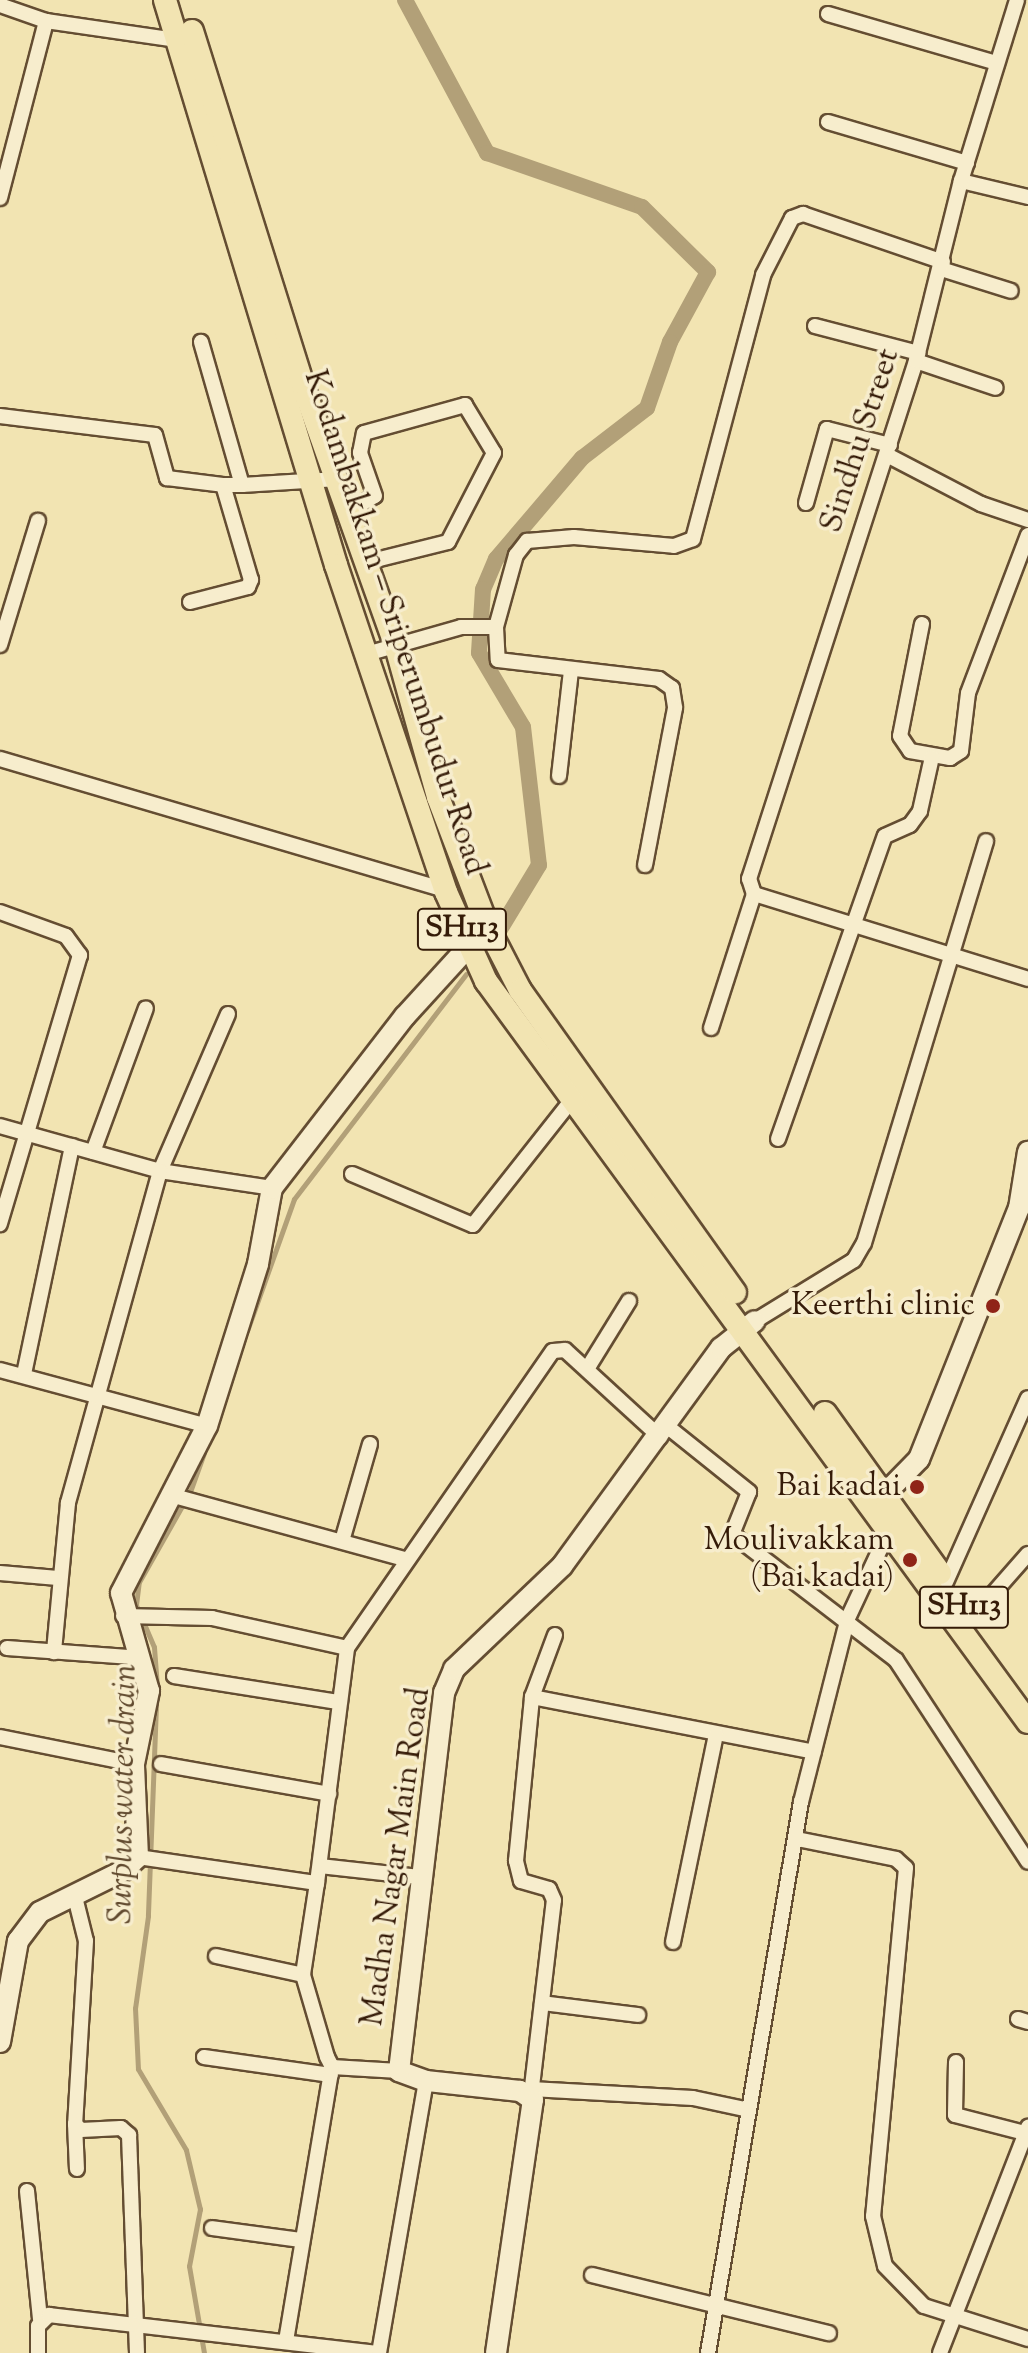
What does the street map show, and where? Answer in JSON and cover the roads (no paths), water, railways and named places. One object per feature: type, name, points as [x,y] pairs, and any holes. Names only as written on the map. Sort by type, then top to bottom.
[{"type":"main road","name":"Kodambakkam – Sriperumbudur Road","points":[[165,0],[187,42],[338,479],[364,563],[397,650],[438,797],[488,928],[574,1069],[749,1324]]},
{"type":"main road","name":"Kodambakkam – Sriperumbudur Road","points":[[181,0],[187,42],[313,481],[446,890],[467,943],[486,981],[570,1102],[749,1324],[881,1500],[967,1623],[1028,1722]]},
{"type":"main road","name":"Kodambakkam – Sriperumbudur Road","points":[[896,1521],[946,1582],[967,1623],[1028,1698]]},
{"type":"street","name":"Sindhu Street","points":[[711,1028],[754,894],[749,879],[917,357],[961,181],[1017,0]]},
{"type":"street","points":[[0,5],[46,21],[187,42]]},
{"type":"street","points":[[828,14],[997,63]]},
{"type":"street","points":[[0,198],[46,21]]},
{"type":"street","points":[[828,122],[967,163]]},
{"type":"street","points":[[961,181],[1028,197]]},
{"type":"street","points":[[645,865],[675,695],[659,679],[498,660],[492,627],[516,555],[527,541],[574,537],[674,546],[693,539],[763,275],[792,218],[803,214],[1011,291]]},
{"type":"street","points":[[815,326],[917,357],[996,388]]},
{"type":"street","points":[[201,342],[242,485]]},
{"type":"street","points":[[348,512],[375,496],[360,453],[364,433],[465,405],[494,453],[448,542],[364,563]]},
{"type":"street","points":[[0,416],[148,433],[160,442],[167,478],[223,485],[338,479]]},
{"type":"street","points":[[806,503],[824,431],[888,450],[981,504],[1028,520]]},
{"type":"street","points":[[190,602],[251,583],[223,485]]},
{"type":"street","points":[[0,645],[38,521]]},
{"type":"street","points":[[922,624],[900,736],[910,751],[932,757],[961,751],[968,693],[1028,535]]},
{"type":"street","points":[[370,653],[397,650],[461,627],[492,627]]},
{"type":"street","points":[[559,776],[571,670]]},
{"type":"street","points":[[778,1139],[851,922],[885,836],[910,825],[920,811],[932,757]]},
{"type":"street","points":[[0,759],[446,890]]},
{"type":"street","points":[[749,1324],[854,1260],[864,1243],[986,841]]},
{"type":"street","points":[[754,894],[1028,979]]},
{"type":"street","points":[[0,912],[66,936],[80,955],[24,1132],[0,1224]]},
{"type":"street","points":[[145,1857],[134,1764],[149,1691],[128,1615],[127,1573],[182,1499],[243,1317],[272,1188],[467,943],[488,928]]},
{"type":"street","points":[[93,1152],[146,1008]]},
{"type":"street","points":[[54,1652],[58,1578],[94,1397],[160,1171],[228,1014]]},
{"type":"street","points":[[352,1174],[473,1225],[570,1102]]},
{"type":"street","points":[[0,1126],[160,1171],[272,1188]]},
{"type":"street","points":[[24,1374],[72,1146]]},
{"type":"street","points":[[881,1500],[919,1459],[1019,1208],[1027,1164]]},
{"type":"street","points":[[587,1369],[629,1301]]},
{"type":"street","name":"Madha Nagar Main Road","points":[[531,2092],[426,2081],[399,2071],[419,1877],[444,1693],[454,1669],[562,1566],[664,1432],[721,1348],[749,1324]]},
{"type":"street","points":[[286,2341],[332,2071],[303,1975],[347,1648],[404,1559],[548,1355],[565,1350],[664,1432],[749,1492],[737,1538],[848,1618],[909,1676],[1028,1862]]},
{"type":"street","points":[[0,1370],[24,1374],[94,1397],[207,1426]]},
{"type":"street","points":[[946,1582],[1028,1398]]},
{"type":"street","points":[[342,1541],[370,1444]]},
{"type":"street","points":[[182,1499],[404,1559]]},
{"type":"street","points":[[708,2353],[719,2302],[735,2164],[749,2110],[814,1752],[848,1618],[896,1521]]},
{"type":"street","points":[[967,1623],[1028,1554]]},
{"type":"street","points":[[0,1573],[58,1578]]},
{"type":"street","points":[[128,1615],[148,1613],[212,1618],[347,1648]]},
{"type":"street","points":[[496,2353],[531,2092],[553,1892],[521,1881],[516,1861],[532,1697],[555,1635]]},
{"type":"street","points":[[7,1648],[142,1658]]},
{"type":"street","points":[[174,1676],[338,1702]]},
{"type":"street","points":[[532,1697],[814,1752]]},
{"type":"street","points":[[673,1942],[716,1734]]},
{"type":"street","points":[[0,1737],[134,1764]]},
{"type":"street","points":[[161,1764],[329,1794]]},
{"type":"street","points":[[797,1839],[896,1859],[906,1868],[873,2216],[885,2266],[924,2306],[1028,2339]]},
{"type":"street","points":[[0,2042],[18,1941],[40,1912],[145,1857],[317,1883]]},
{"type":"street","points":[[320,1866],[419,1877]]},
{"type":"street","points":[[74,1893],[86,1941],[75,2124],[77,2169]]},
{"type":"street","points":[[216,1956],[303,1975]]},
{"type":"street","points":[[542,2003],[638,2015]]},
{"type":"street","points":[[204,2057],[332,2071],[399,2071]]},
{"type":"street","points":[[940,2353],[1027,2130],[955,2115],[956,2062]]},
{"type":"street","points":[[40,2319],[137,2322],[209,2331],[265,2347],[286,2341],[378,2353],[426,2081]]},
{"type":"street","points":[[531,2092],[693,2098],[749,2110]]},
{"type":"street","points":[[75,2124],[81,2130],[121,2128],[129,2135],[137,2353]]},
{"type":"street","points":[[27,2191],[40,2319],[38,2353]]},
{"type":"street","points":[[212,2228],[301,2240]]},
{"type":"street","points":[[592,2275],[719,2302],[829,2333]]},
{"type":"waterway","points":[[405,0],[487,153],[642,207],[708,272],[670,342],[647,408],[582,458],[496,559],[483,589],[479,653],[523,727],[539,865],[496,936]]},
{"type":"waterway","name":"Surplus water drain","points":[[247,1331],[294,1199],[466,974]]},
{"type":"waterway","name":"Surplus water drain","points":[[157,1687],[154,1647],[136,1605],[139,1582],[190,1492],[204,1453]]},
{"type":"waterway","name":"Surplus water drain","points":[[156,1705],[148,1916],[135,2008],[138,2069],[186,2150],[200,2209],[189,2266],[204,2353]]},
{"type":"place","name":"Keerthi clinic","points":[[993,1306]]},
{"type":"place","name":"Bai kadai","points":[[917,1487]]},
{"type":"place","name":"Moulivakkam (Bai kadai)","points":[[910,1560]]}]
